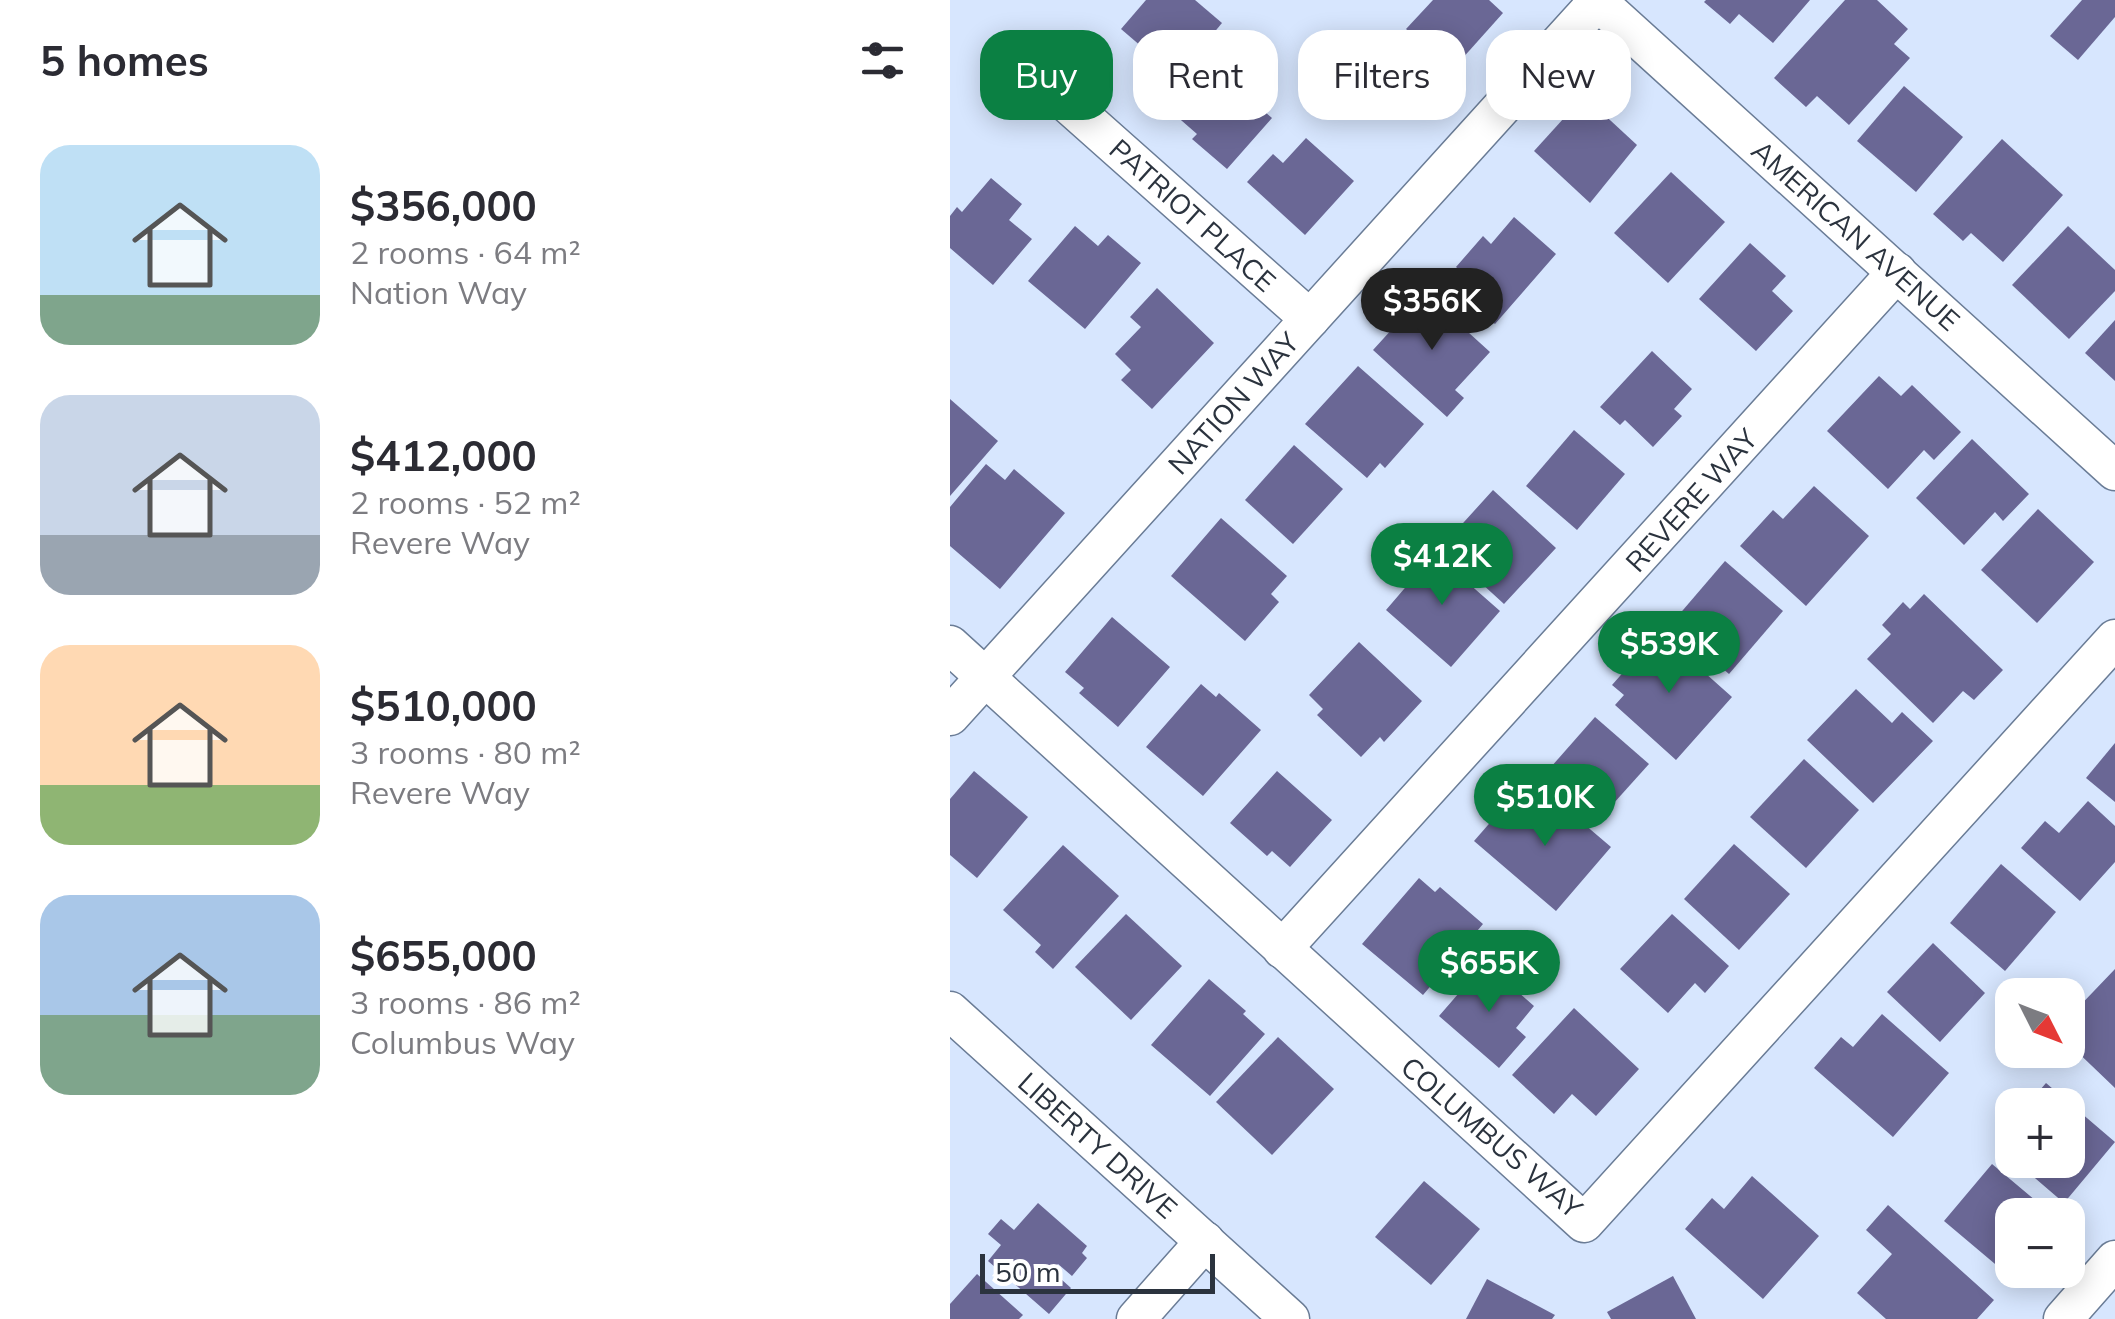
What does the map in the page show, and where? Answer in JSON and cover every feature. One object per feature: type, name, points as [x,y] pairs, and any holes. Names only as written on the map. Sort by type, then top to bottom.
[{"type":"street","name":"AMERICAN AVENUE","points":[[1597,0],[2115,472]]},
{"type":"street","name":"NATION WAY","points":[[950,716],[1597,0]]},
{"type":"street","name":"PATRIOT PLACE","points":[[1086,120],[1310,318]]},
{"type":"street","name":"REVERE WAY","points":[[1282,949],[1897,272]]},
{"type":"street","name":"COLUMBUS WAY","points":[[950,645],[1584,1223],[2115,638]]},
{"type":"street","name":"LIBERTY DRIVE","points":[[950,1011],[1290,1319]]},
{"type":"street","points":[[1136,1319],[1205,1241]]},
{"type":"street","points":[[2063,1319],[2115,1260]]},
{"type":"building","points":[[1146,0],[1195,0],[1222,23],[1216,30],[1133,30],[1133,39],[1121,29]]},
{"type":"building","points":[[1433,0],[1489,0],[1503,13],[1466,54],[1466,30],[1406,29]]},
{"type":"building","points":[[1706,0],[1810,0],[1773,43],[1739,14],[1730,24]]},
{"type":"building","points":[[1845,0],[1877,0],[1908,29],[1894,44],[1910,58],[1849,125],[1817,96],[1806,107],[1774,78]]},
{"type":"building","points":[[2082,0],[2115,0],[2115,17],[2078,60],[2050,36]]},
{"type":"building","points":[[1904,86],[1963,137],[1916,192],[1857,141]]},
{"type":"building","points":[[1181,120],[1270,120],[1227,169],[1192,139],[1197,134]]},
{"type":"building","points":[[1562,120],[1610,120],[1637,145],[1590,203],[1534,151]]},
{"type":"building","points":[[1306,138],[1354,181],[1305,235],[1247,182],[1273,154],[1283,163]]},
{"type":"building","points":[[2002,139],[2063,195],[2003,262],[1971,233],[1963,241],[1933,214]]},
{"type":"building","points":[[1671,172],[1725,222],[1668,283],[1614,233]]},
{"type":"building","points":[[991,178],[1022,204],[1009,220],[1032,239],[993,285],[950,248],[950,216],[957,207],[962,212]]},
{"type":"building","points":[[1514,217],[1556,254],[1495,324],[1465,298],[1477,285],[1456,267],[1483,236],[1491,244]]},
{"type":"building","points":[[1075,226],[1098,246],[1108,235],[1141,263],[1085,329],[1028,281]]},
{"type":"building","points":[[2068,226],[2115,270],[2115,291],[2069,339],[2012,285]]},
{"type":"building","points":[[1750,243],[1786,276],[1772,291],[1793,311],[1756,351],[1699,299]]},
{"type":"building","points":[[1157,288],[1214,343],[1152,409],[1121,380],[1131,370],[1115,354],[1141,327],[1130,317]]},
{"type":"building","points":[[1425,293],[1490,352],[1455,390],[1464,398],[1447,417],[1373,350]]},
{"type":"building","points":[[2115,320],[2115,381],[2085,353]]},
{"type":"building","points":[[1652,351],[1692,389],[1674,409],[1682,416],[1653,447],[1625,420],[1620,425],[1600,407]]},
{"type":"building","points":[[1358,366],[1424,424],[1385,468],[1380,463],[1367,478],[1305,424]]},
{"type":"building","points":[[1879,376],[1901,396],[1912,385],[1961,432],[1934,460],[1924,450],[1888,489],[1827,431]]},
{"type":"building","points":[[950,399],[998,441],[950,496]]},
{"type":"building","points":[[1574,430],[1625,474],[1577,530],[1526,486]]},
{"type":"building","points":[[1972,439],[2029,494],[2003,521],[1995,512],[1964,545],[1916,498]]},
{"type":"building","points":[[1294,445],[1343,489],[1293,544],[1245,500]]},
{"type":"building","points":[[986,464],[1005,480],[1014,469],[1065,513],[1000,589],[950,546],[950,507]]},
{"type":"building","points":[[1814,486],[1869,536],[1806,606],[1740,546],[1773,510],[1783,519]]},
{"type":"building","points":[[1493,490],[1556,548],[1504,604],[1445,550],[1457,536],[1454,533]]},
{"type":"building","points":[[2038,509],[2094,562],[2037,623],[1981,570]]},
{"type":"building","points":[[1221,518],[1287,576],[1271,594],[1279,602],[1245,641],[1171,576]]},
{"type":"building","points":[[1426,546],[1500,611],[1451,667],[1386,610],[1416,575],[1408,568]]},
{"type":"building","points":[[1725,561],[1783,611],[1729,674],[1671,624]]},
{"type":"building","points":[[1924,594],[2003,670],[1974,700],[1963,691],[1933,723],[1867,659],[1891,634],[1882,625],[1903,602],[1910,609]]},
{"type":"building","points":[[1112,617],[1170,667],[1118,727],[1079,693],[1084,688],[1065,672]]},
{"type":"building","points":[[1659,632],[1732,697],[1676,760],[1615,705],[1624,695],[1612,685]]},
{"type":"building","points":[[1359,642],[1422,701],[1384,742],[1380,737],[1361,757],[1317,715],[1323,709],[1309,695]]},
{"type":"building","points":[[1201,684],[1216,697],[1219,693],[1261,730],[1203,796],[1146,747]]},
{"type":"building","points":[[1856,689],[1892,723],[1902,712],[1933,741],[1873,803],[1807,740]]},
{"type":"building","points":[[1595,717],[1649,764],[1604,814],[1551,767]]},
{"type":"building","points":[[2115,743],[2115,802],[2086,778]]},
{"type":"building","points":[[1804,759],[1859,810],[1806,868],[1750,817]]},
{"type":"building","points":[[974,771],[1028,817],[977,878],[950,855],[950,799]]},
{"type":"building","points":[[1277,771],[1332,820],[1290,867],[1272,851],[1267,856],[1230,823]]},
{"type":"building","points":[[1544,790],[1611,847],[1556,911],[1474,841],[1502,809],[1517,822]]},
{"type":"building","points":[[2088,801],[2115,826],[2115,862],[2080,901],[2021,848],[2045,821],[2059,833]]},
{"type":"building","points":[[1734,844],[1790,894],[1739,950],[1684,899]]},
{"type":"building","points":[[1063,845],[1119,896],[1053,969],[1035,952],[1041,945],[1003,910]]},
{"type":"building","points":[[2001,864],[2056,912],[2005,971],[1950,923]]},
{"type":"building","points":[[1419,878],[1435,892],[1440,887],[1483,924],[1423,995],[1362,944]]},
{"type":"building","points":[[1126,914],[1182,966],[1131,1020],[1075,967]]},
{"type":"building","points":[[1672,914],[1729,966],[1705,993],[1695,983],[1668,1013],[1620,969]]},
{"type":"building","points":[[1933,943],[1985,993],[1940,1042],[1887,992]]},
{"type":"building","points":[[1485,963],[1534,1006],[1516,1028],[1526,1037],[1499,1068],[1439,1016]]},
{"type":"building","points":[[2115,969],[2115,1088],[2085,1059],[2085,1000]]},
{"type":"building","points":[[1209,979],[1246,1011],[1243,1014],[1265,1034],[1210,1096],[1151,1045]]},
{"type":"building","points":[[1574,1008],[1639,1069],[1596,1116],[1572,1094],[1554,1114],[1512,1075]]},
{"type":"building","points":[[1882,1014],[1949,1073],[1893,1137],[1814,1068],[1841,1037],[1853,1047]]},
{"type":"building","points":[[1278,1037],[1334,1089],[1272,1155],[1216,1102]]},
{"type":"building","points":[[2085,1116],[2115,1142],[2085,1178]]},
{"type":"building","points":[[1992,1164],[1995,1178],[2009,1178],[2032,1198],[1995,1198],[1995,1264],[1944,1221]]},
{"type":"building","points":[[1752,1176],[1819,1236],[1763,1299],[1685,1229],[1712,1198],[1724,1209]]},
{"type":"building","points":[[2035,1178],[2085,1178],[2068,1198],[2058,1198]]},
{"type":"building","points":[[1424,1181],[1480,1229],[1431,1285],[1375,1237]]},
{"type":"building","points":[[1038,1203],[1087,1246],[1082,1253],[1087,1258],[1072,1276],[1058,1264],[1052,1271],[1071,1288],[1049,1314],[988,1261],[1001,1245],[988,1234],[1001,1219],[1014,1230]]},
{"type":"building","points":[[1888,1205],[1994,1300],[1977,1319],[1886,1319],[1857,1293],[1892,1254],[1866,1230]]},
{"type":"building","points":[[977,1274],[1023,1315],[1019,1319],[950,1319],[950,1304]]},
{"type":"building","points":[[1673,1276],[1696,1319],[1611,1319],[1607,1312]]},
{"type":"building","points":[[1487,1279],[1555,1315],[1552,1319],[1466,1319]]}]
